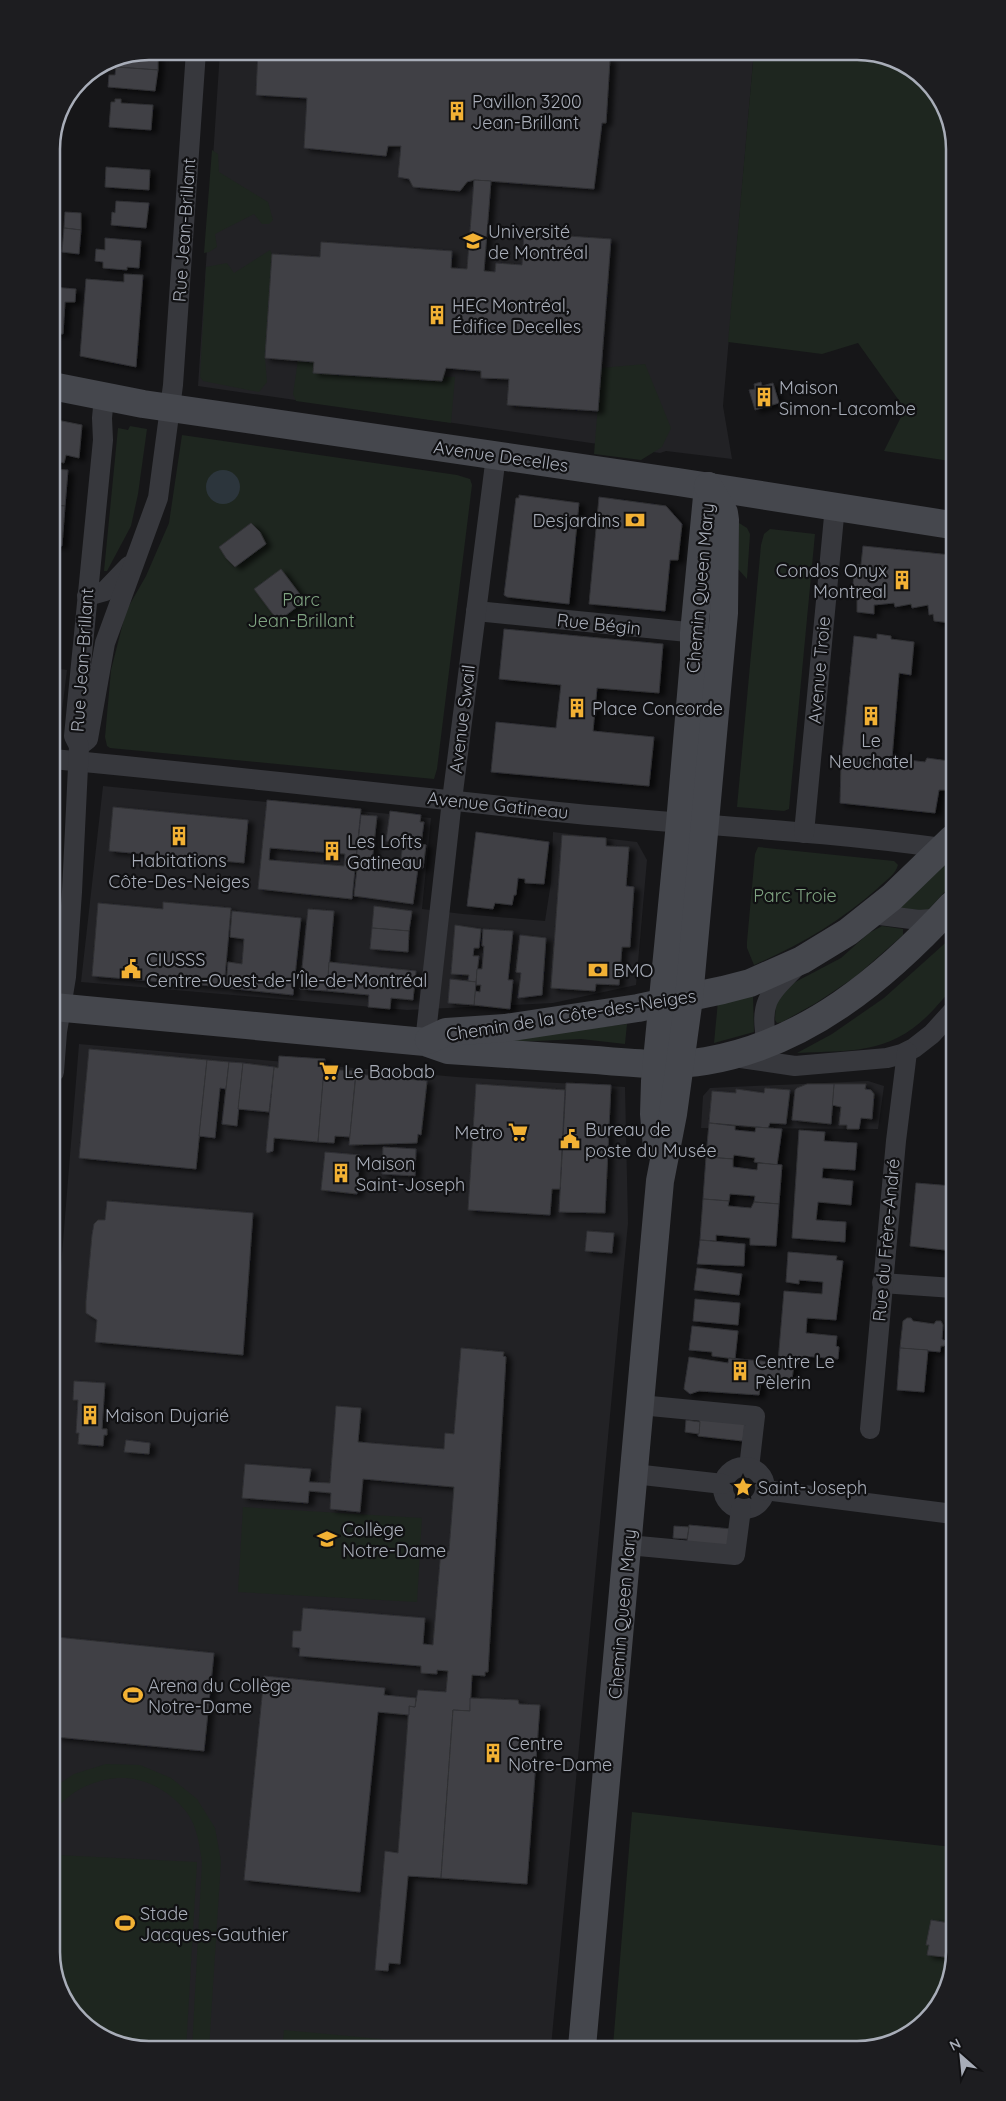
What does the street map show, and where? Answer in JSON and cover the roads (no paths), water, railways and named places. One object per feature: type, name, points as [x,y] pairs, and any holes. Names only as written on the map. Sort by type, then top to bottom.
[{"type":"street","name":"Rue Jean-Brillant","points":[[79,754],[88,740],[105,643],[158,498],[170,408],[195,60]]},
{"type":"street","name":"Avenue Decelles","points":[[60,388],[170,408],[708,486],[946,524]]},
{"type":"street","name":"Rue Jean-Brillant","points":[[60,999],[65,985],[72,892],[79,754],[74,736],[103,440],[102,418],[104,397]]},
{"type":"street","name":"Avenue Swail","points":[[425,1042],[452,800],[496,456]]},
{"type":"street","name":"Chemin Queen Mary","points":[[668,1063],[689,998],[693,824],[694,633],[708,486]]},
{"type":"street","name":"Chemin Queen Mary","points":[[582,2041],[660,1180],[673,1114],[661,1003],[693,824],[722,636],[725,520],[724,513],[708,486]]},
{"type":"street","name":"Avenue Troie","points":[[804,833],[835,506]]},
{"type":"street","points":[[87,596],[105,592],[136,559]]},
{"type":"street","name":"Rue Bégin","points":[[476,611],[722,636]]},
{"type":"street","name":"Avenue Gatineau","points":[[60,758],[79,754],[452,800],[693,824],[946,844]]},
{"type":"street","name":"Chemin de la Côte-des-Neiges","points":[[425,1042],[446,1032],[505,1028],[661,1003],[689,998],[750,982],[802,960],[831,944],[872,914],[946,845]]},
{"type":"street","points":[[872,914],[919,920],[946,914]]},
{"type":"street","name":"Chemin de la Côte-des-Neiges","points":[[60,1008],[425,1042],[448,1050],[668,1063],[727,1056],[767,1044],[809,1024],[867,986],[946,916]]},
{"type":"street","name":"Chemin de la Côte-des-Neiges","points":[[767,1044],[764,1022],[767,999],[773,990],[802,960]]},
{"type":"street","name":"Chemin de la Côte-des-Neiges","points":[[727,1056],[795,1066],[869,1061],[907,1052],[932,1034],[946,1019]]},
{"type":"street","name":"Rue du Frère-André","points":[[870,1429],[897,1129],[907,1052]]},
{"type":"street","points":[[882,1282],[946,1287]]},
{"type":"street","points":[[640,1405],[755,1416],[748,1468]]},
{"type":"street","points":[[742,1467],[748,1468],[754,1470],[763,1478],[765,1490],[763,1497],[754,1507],[741,1509],[729,1503],[723,1491],[723,1484],[729,1473],[742,1467]]},
{"type":"street","points":[[634,1474],[723,1484]]},
{"type":"street","points":[[765,1490],[946,1513]]},
{"type":"street","points":[[628,1545],[735,1555],[741,1509]]},
{"type":"place","name":"Pavillon 3200 Jean-Brillant","points":[[457,111]]},
{"type":"place","name":"Université de Montréal","points":[[473,241]]},
{"type":"place","name":"HEC Montréal, Édifice Decelles","points":[[437,315]]},
{"type":"place","name":"Maison Simon-Lacombe","points":[[764,397]]},
{"type":"place","name":"Desjardins","points":[[635,520]]},
{"type":"place","name":"Condos Onyx Montreal","points":[[902,580]]},
{"type":"place","name":"Place Concorde","points":[[577,708]]},
{"type":"place","name":"Le Neuchatel","points":[[871,716]]},
{"type":"place","name":"Habitations Côte-Des-Neiges","points":[[179,836]]},
{"type":"place","name":"Les Lofts Gatineau","points":[[332,851]]},
{"type":"place","name":"CIUSSS Centre-Ouest-de-l'Île-de-Montréal","points":[[131,969]]},
{"type":"place","name":"BMO","points":[[598,970]]},
{"type":"place","name":"Le Baobab","points":[[329,1071]]},
{"type":"place","name":"Metro","points":[[518,1132]]},
{"type":"place","name":"Bureau de poste du Musée","points":[[570,1139]]},
{"type":"place","name":"Maison Saint-Joseph","points":[[341,1173]]},
{"type":"place","name":"Centre Le Pèlerin","points":[[740,1371]]},
{"type":"place","name":"Maison Dujarié","points":[[90,1415]]},
{"type":"place","name":"Saint-Joseph","points":[[743,1487]]},
{"type":"place","name":"Collège Notre-Dame","points":[[327,1539]]},
{"type":"place","name":"Arena du Collège Notre-Dame","points":[[133,1695]]},
{"type":"place","name":"Centre Notre-Dame","points":[[493,1753]]},
{"type":"place","name":"Stade Jacques-Gauthier","points":[[125,1923]]},
{"type":"park label","name":"Parc Jean-Brillant","points":[[301,609]]},
{"type":"park label","name":"Parc Troie","points":[[795,895]]}]
